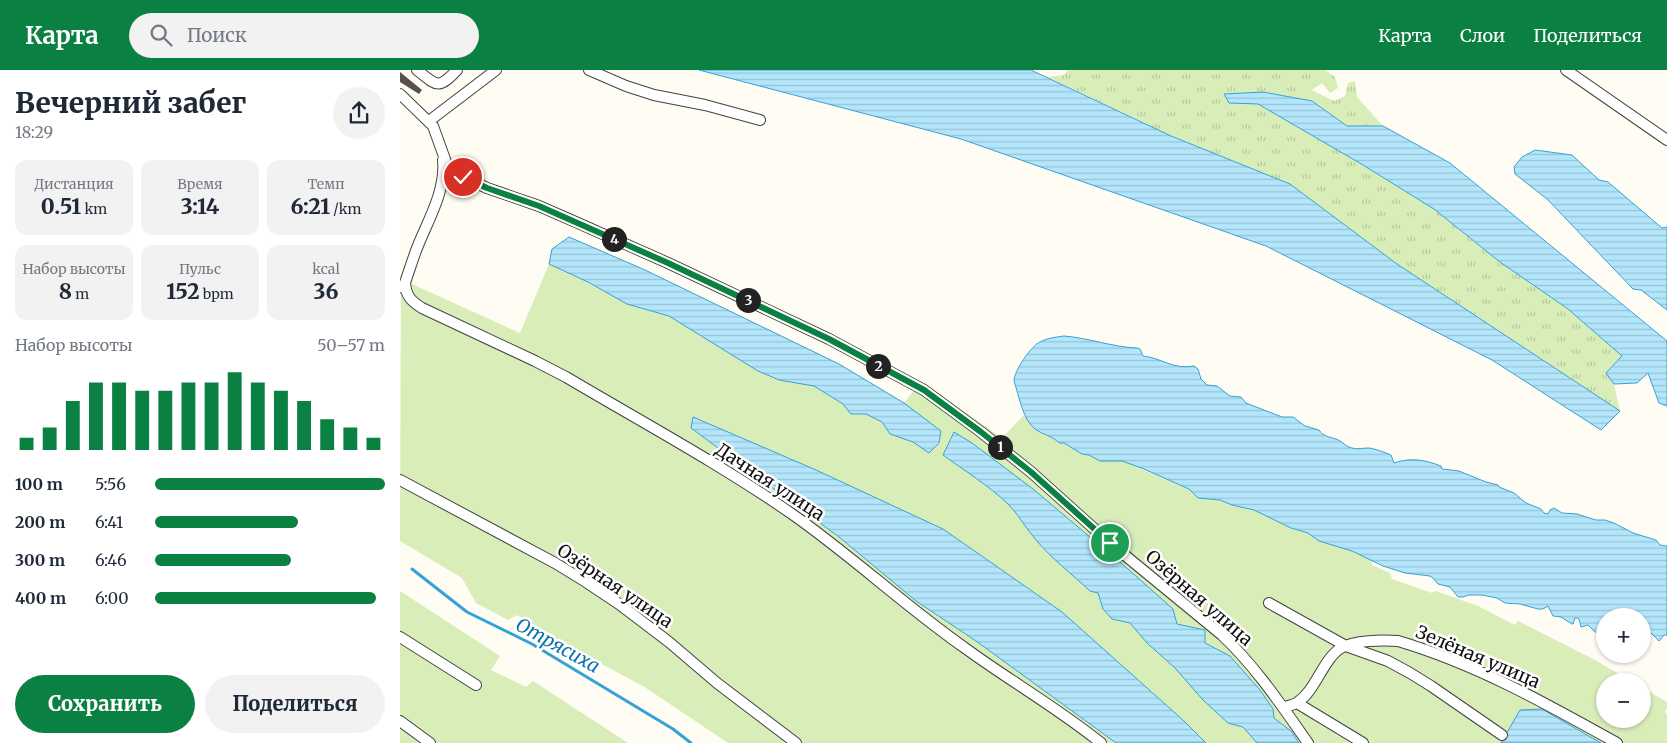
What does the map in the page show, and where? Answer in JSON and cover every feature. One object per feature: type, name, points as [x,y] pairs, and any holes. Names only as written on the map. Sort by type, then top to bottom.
[{"type":"street","points":[[418,70],[432,82],[439,84],[446,82],[456,70]]},
{"type":"street","points":[[429,121],[496,70]]},
{"type":"street","points":[[589,70],[626,86],[760,120]]},
{"type":"street","points":[[1566,70],[1667,140]]},
{"type":"street","points":[[400,94],[429,121],[436,132],[443,156],[444,175],[439,196],[400,295]]},
{"type":"street","name":"Озёрная улица","points":[[443,156],[449,167],[463,177],[570,220],[785,317],[917,386],[981,432],[1031,472],[1110,543],[1222,635],[1238,650],[1284,707],[1308,743]]},
{"type":"street","name":"Дачная улица","points":[[405,283],[408,297],[413,303],[566,377],[749,485],[839,549],[898,598],[964,648],[1068,718],[1101,743]]},
{"type":"street","name":"Озёрная улица","points":[[400,480],[555,563],[586,582],[654,631],[717,683],[796,743]]},
{"type":"street","points":[[1269,603],[1346,646],[1388,662],[1410,673],[1502,735]]},
{"type":"street","points":[[400,637],[476,685]]},
{"type":"street","name":"Зелёная улица","points":[[1346,646],[1387,640],[1411,645],[1502,682],[1617,743]]},
{"type":"street","points":[[1284,707],[1297,703],[1304,697],[1334,655],[1346,646]]},
{"type":"street","points":[[1297,703],[1364,743]]},
{"type":"street","points":[[400,721],[430,743]]},
{"type":"green space","points":[[1068,70],[1325,70],[1335,77],[1338,88],[1330,93],[1322,83],[1312,90],[1334,101],[1345,96],[1348,83],[1355,81],[1357,97],[1383,126],[1347,126],[1312,101],[1263,92],[1229,103],[1257,103],[1363,165],[1434,209],[1500,262],[1568,309],[1622,356],[1606,373],[1614,384],[1620,411],[1397,264],[1290,184],[1171,136],[1048,77],[1064,75]]},
{"type":"green space","points":[[569,237],[645,270],[839,364],[904,403],[921,381],[1002,438],[1024,415],[1032,427],[1039,432],[1082,454],[1089,455],[1100,461],[1122,461],[1189,489],[1198,498],[1220,500],[1254,510],[1291,528],[1308,533],[1319,541],[1352,551],[1372,560],[1372,565],[1390,573],[1392,579],[1432,593],[1436,591],[1478,606],[1515,625],[1518,621],[1617,673],[1596,673],[1596,728],[1651,728],[1651,693],[1667,702],[1665,712],[1667,714],[1667,743],[1601,743],[1520,711],[1501,743],[728,743],[643,686],[547,635],[517,615],[508,620],[476,603],[462,578],[400,541],[401,279],[520,333],[549,264],[552,249]]},
{"type":"green space","points":[[400,591],[500,656],[491,670],[526,687],[533,681],[628,743],[400,743]]},
{"type":"water","points":[[699,70],[1031,70],[1171,136],[1290,184],[1397,264],[1620,411],[1601,430],[1492,360],[1266,246],[961,139]]},
{"type":"water","points":[[1263,92],[1312,101],[1347,126],[1383,126],[1450,163],[1667,341],[1667,406],[1659,403],[1648,373],[1637,383],[1614,384],[1606,373],[1622,356],[1568,309],[1500,262],[1434,209],[1258,104],[1229,103],[1224,94]]},
{"type":"water","points":[[1535,150],[1572,155],[1599,180],[1608,182],[1662,228],[1667,227],[1667,310],[1641,290],[1633,289],[1547,199],[1515,174],[1514,167],[1522,157]]},
{"type":"water","points":[[569,237],[645,270],[839,364],[904,403],[941,431],[939,443],[929,453],[913,442],[890,434],[882,422],[866,414],[851,414],[843,404],[814,386],[779,380],[758,371],[669,316],[627,304],[588,282],[549,264],[552,249]]},
{"type":"water","points":[[1064,336],[1137,348],[1140,349],[1143,356],[1174,365],[1194,366],[1198,369],[1201,379],[1207,385],[1217,386],[1230,396],[1241,397],[1246,403],[1282,417],[1293,417],[1305,426],[1319,430],[1324,435],[1338,440],[1349,447],[1357,449],[1371,448],[1383,452],[1391,455],[1394,463],[1418,460],[1441,466],[1442,469],[1459,471],[1498,485],[1514,493],[1526,503],[1541,509],[1544,513],[1548,514],[1554,508],[1562,513],[1605,520],[1633,533],[1656,540],[1660,545],[1667,546],[1667,635],[1664,635],[1659,641],[1651,633],[1651,608],[1596,608],[1596,632],[1588,625],[1581,627],[1577,618],[1575,618],[1572,624],[1561,617],[1553,616],[1548,606],[1538,609],[1520,604],[1505,603],[1497,598],[1482,595],[1458,597],[1450,587],[1438,584],[1430,576],[1405,573],[1383,566],[1352,551],[1319,541],[1308,533],[1291,528],[1254,510],[1220,500],[1198,498],[1189,489],[1144,469],[1122,461],[1100,461],[1089,455],[1082,454],[1064,443],[1059,443],[1035,429],[1027,420],[1014,381],[1020,365],[1028,353],[1036,344]]},
{"type":"water","points":[[693,417],[816,470],[943,529],[1062,612],[1206,743],[1116,743],[976,641],[916,601],[839,537],[691,428]]},
{"type":"water","points":[[954,432],[972,443],[1033,489],[1128,569],[1173,609],[1177,624],[1205,630],[1205,643],[1230,656],[1260,690],[1273,709],[1274,718],[1291,731],[1299,743],[1257,743],[1243,727],[1228,723],[1203,700],[1175,668],[1147,643],[1130,623],[1112,619],[1103,609],[1098,593],[1090,591],[1049,554],[1008,504],[984,484],[943,455]]},
{"type":"water","points":[[1542,709],[1601,743],[1501,743],[1520,710]]},
{"type":"building","points":[[400,72],[422,90],[419,94],[400,82]]},
{"type":"waterway","name":"Отрясиха","points":[[412,569],[467,612],[532,644],[673,729],[691,743]]},
{"type":"route","points":[[463,177],[487,188],[539,206],[785,317],[924,390],[1031,472],[1110,543]]}]
